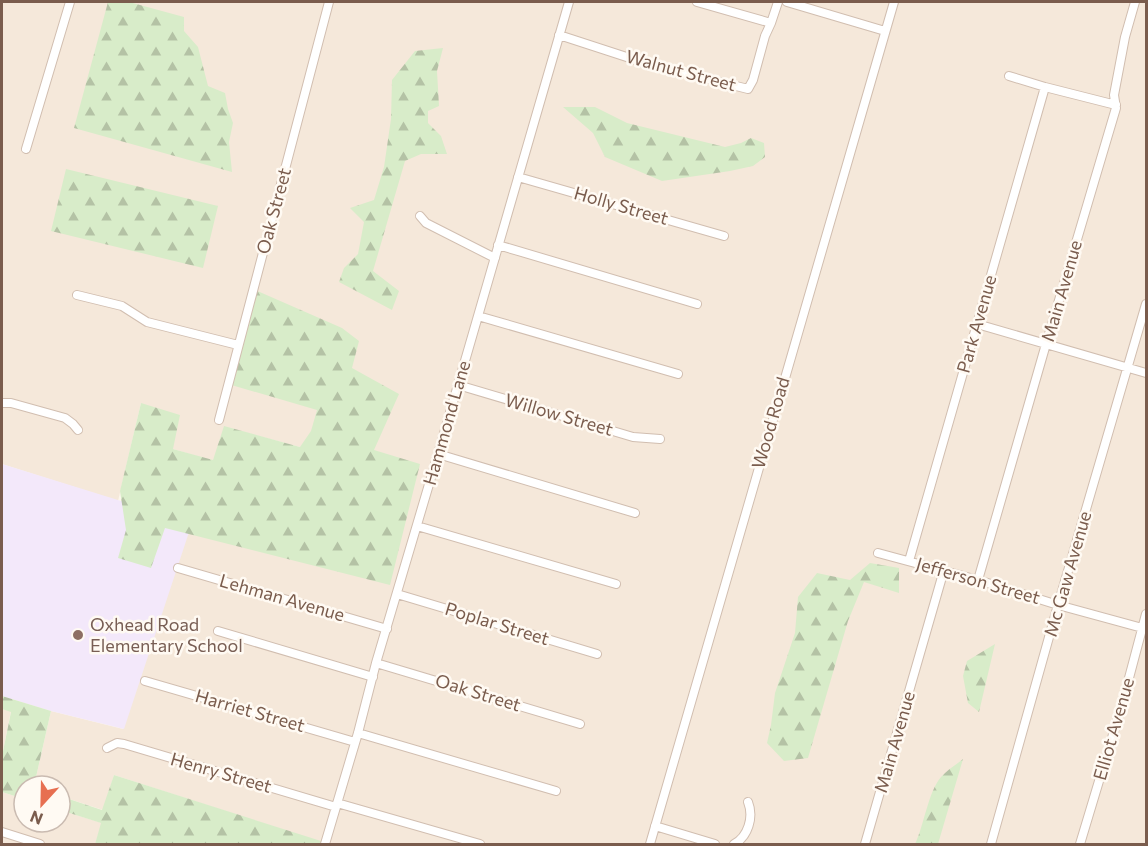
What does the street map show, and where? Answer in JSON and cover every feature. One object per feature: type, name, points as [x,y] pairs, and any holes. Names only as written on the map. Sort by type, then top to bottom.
[{"type":"street","points":[[26,149],[70,2]]},
{"type":"street","name":"Oak Street","points":[[219,420],[329,2]]},
{"type":"street","name":"Hammond Lane","points":[[325,844],[569,2]]},
{"type":"street","points":[[697,2],[771,23]]},
{"type":"street","name":"Walnut Street","points":[[559,35],[645,63],[748,89],[778,2]]},
{"type":"street","points":[[787,2],[885,31]]},
{"type":"street","name":"Wood Road","points":[[650,844],[894,2]]},
{"type":"street","name":"Main Avenue","points":[[978,580],[1116,108],[1114,95],[1125,37],[1135,2]]},
{"type":"street","points":[[1009,76],[1116,105]]},
{"type":"street","name":"Park Avenue","points":[[909,561],[1045,87]]},
{"type":"street","name":"Holly Street","points":[[518,177],[724,236]]},
{"type":"street","points":[[420,216],[426,223],[495,258]]},
{"type":"street","points":[[498,245],[697,304]]},
{"type":"street","points":[[77,295],[122,306],[147,322],[238,345]]},
{"type":"street","name":"Mc Gaw Avenue","points":[[991,844],[1058,604],[1146,304]]},
{"type":"street","points":[[478,316],[678,374]]},
{"type":"street","points":[[977,324],[1146,373]]},
{"type":"street","name":"Willow Street","points":[[458,385],[633,437],[660,439]]},
{"type":"street","points":[[2,402],[65,418],[78,430]]},
{"type":"street","points":[[438,454],[635,513]]},
{"type":"street","points":[[417,526],[616,584]]},
{"type":"street","name":"Jefferson Street","points":[[878,553],[1144,628]]},
{"type":"street","name":"Lehman Avenue","points":[[178,568],[387,629]]},
{"type":"street","name":"Main Avenue","points":[[865,844],[944,570]]},
{"type":"street","name":"Poplar Street","points":[[397,594],[597,654]]},
{"type":"street","name":"Elliot Avenue","points":[[1080,844],[1144,628],[1146,614]]},
{"type":"street","points":[[218,631],[373,677]]},
{"type":"street","name":"Oak Street","points":[[376,663],[580,724]]},
{"type":"street","name":"Harriet Street","points":[[145,681],[556,791]]},
{"type":"street","name":"Henry Street","points":[[107,748],[117,743],[124,744],[480,844]]},
{"type":"street","points":[[734,844],[740,841],[748,829],[752,811],[748,802]]},
{"type":"street","points":[[655,826],[715,844]]},
{"type":"street","points":[[2,832],[40,844]]},
{"type":"shaded area","points":[[2,2],[1146,2],[1146,844],[320,844],[321,842],[114,775],[103,810],[72,800],[72,774],[37,774],[51,711],[123,729],[164,528],[300,447],[225,427],[213,461],[173,449],[141,403],[118,501],[2,464]]},
{"type":"shaded area","name":"Oxhead Road Elementary School","points":[[2,464],[192,523],[124,729],[2,696]]},
{"type":"shaded area","points":[[2,709],[11,711],[2,756]]},
{"type":"shaded area","points":[[2,792],[12,795],[12,834],[72,834],[72,814],[102,823],[95,844],[2,844]]},
{"type":"green space","points":[[108,2],[129,2],[184,17],[184,31],[198,47],[208,86],[225,93],[233,123],[229,142],[232,172],[74,128]]},
{"type":"green space","points":[[443,48],[437,71],[439,106],[428,111],[428,123],[441,136],[447,154],[421,154],[405,161],[373,271],[399,291],[392,310],[339,282],[344,268],[358,254],[364,222],[350,208],[374,200],[384,167],[391,119],[392,80],[415,51]]},
{"type":"green space","points":[[563,107],[595,107],[627,123],[725,147],[751,138],[764,143],[765,157],[753,166],[662,181],[605,157],[593,133]]},
{"type":"green space","points":[[66,169],[218,206],[203,268],[51,231]]},
{"type":"green space","points":[[253,289],[342,328],[359,341],[352,368],[399,394],[374,450],[420,464],[390,585],[165,528],[151,568],[118,558],[126,530],[120,491],[141,403],[180,415],[173,449],[213,460],[224,426],[300,447],[311,431],[317,410],[228,384]]},
{"type":"green space","points":[[870,563],[899,568],[899,593],[864,582],[848,621],[808,758],[784,761],[767,743],[775,693],[795,633],[798,597],[817,573],[850,580]]},
{"type":"green space","points":[[995,644],[979,712],[968,703],[963,676],[967,661]]},
{"type":"green space","points":[[2,696],[51,711],[37,774],[12,774],[12,795],[2,792],[2,756],[11,712],[2,709]]},
{"type":"green space","points":[[963,759],[938,844],[915,844],[937,783],[943,774]]},
{"type":"green space","points":[[114,775],[321,841],[320,844],[95,844],[101,823],[72,814],[72,800],[102,810]]},
{"type":"place","name":"Oxhead Road Elementary School","points":[[78,635]]}]
